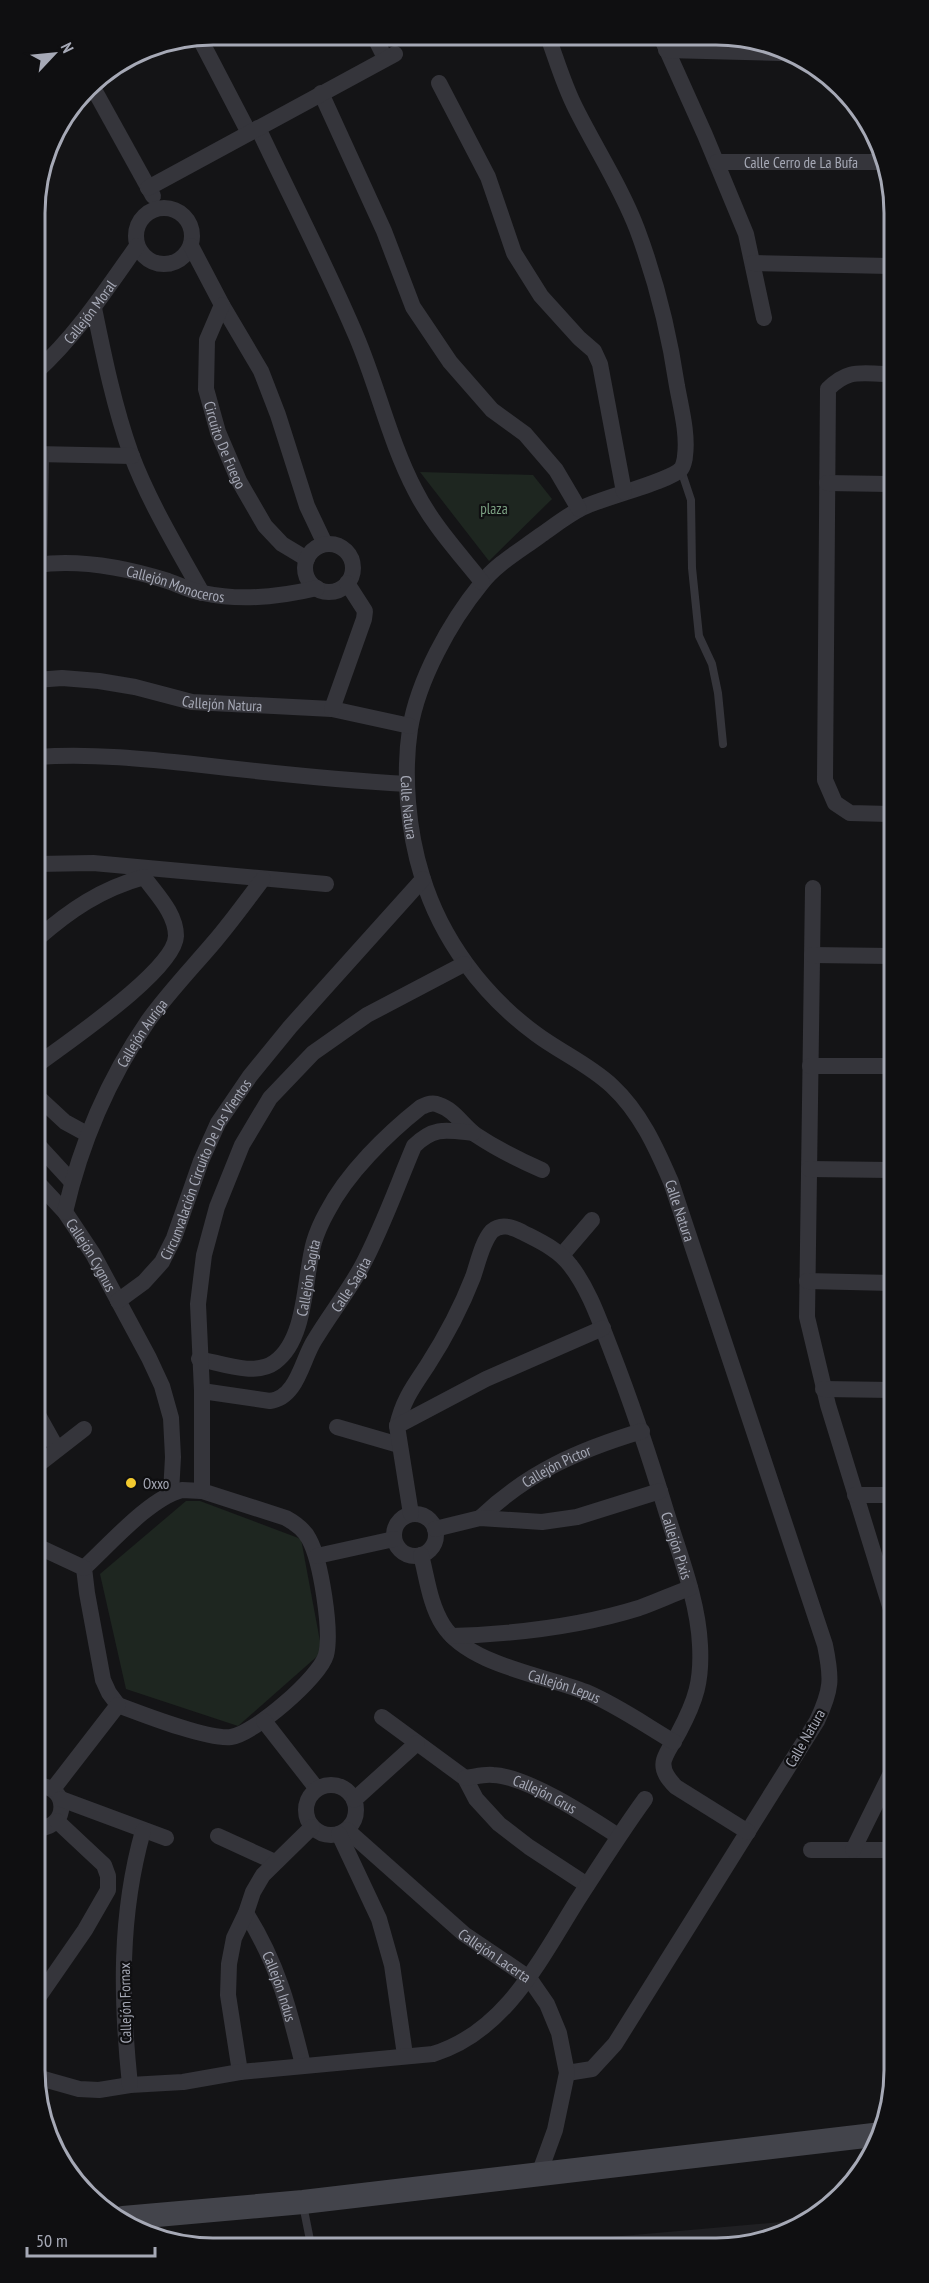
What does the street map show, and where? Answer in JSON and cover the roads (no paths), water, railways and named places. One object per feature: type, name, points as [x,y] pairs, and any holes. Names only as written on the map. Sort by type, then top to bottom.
[{"type":"main road","points":[[132,2217],[303,2202],[870,2135]]},
{"type":"street","points":[[204,45],[253,131],[356,335],[401,460],[416,493],[437,525],[482,582]]},
{"type":"street","points":[[148,188],[390,56],[381,45]]},
{"type":"street","points":[[551,45],[573,105],[636,226],[658,290],[673,359],[686,442],[685,460],[681,470]]},
{"type":"street","points":[[663,45],[717,162],[746,234],[764,318]]},
{"type":"street","points":[[678,45],[758,50]]},
{"type":"street","points":[[439,83],[488,177],[514,253],[541,296],[594,351],[600,364],[624,492]]},
{"type":"street","points":[[321,93],[384,231],[413,307],[457,370],[492,410],[525,434],[556,470],[579,509]]},
{"type":"street","points":[[95,94],[160,208]]},
{"type":"street","name":"Calle Cerro de La Bufa","points":[[717,162],[876,162]]},
{"type":"street","points":[[160,208],[170,208],[186,218],[193,237],[186,255],[169,265],[150,261],[137,246],[136,236],[142,218],[150,211],[160,208]]},
{"type":"street","name":"Callejón Moral","points":[[45,364],[94,308],[137,246]]},
{"type":"street","points":[[191,246],[261,371],[278,415],[307,506],[326,544]]},
{"type":"street","points":[[753,264],[884,266]]},
{"type":"street","name":"Circuito De Fuego","points":[[222,305],[207,340],[206,389],[218,432],[239,481],[265,526],[282,544],[307,559]]},
{"type":"street","points":[[94,308],[116,408],[132,456],[156,507],[202,593]]},
{"type":"street","points":[[884,374],[850,374],[839,378],[828,389],[825,780],[835,804],[850,813],[884,814]]},
{"type":"street","points":[[45,455],[132,456]]},
{"type":"street","name":"Calle Natura","points":[[567,2073],[592,2069],[615,2044],[816,1721],[827,1700],[831,1676],[825,1645],[674,1192],[653,1141],[632,1108],[611,1085],[535,1034],[501,1003],[465,964],[448,935],[423,879],[415,847],[407,784],[410,726],[425,678],[450,630],[482,582],[511,556],[579,509],[663,479],[681,470]]},
{"type":"street","points":[[827,483],[884,484]]},
{"type":"street","points":[[326,544],[334,544],[348,552],[353,568],[347,583],[333,591],[317,588],[307,576],[307,559],[311,552],[326,544]]},
{"type":"street","name":"Callejón Monoceros","points":[[45,558],[120,569],[202,593],[234,597],[264,597],[317,588]]},
{"type":"street","points":[[333,709],[365,611],[347,583]]},
{"type":"street","name":"Callejón Natura","points":[[45,679],[62,678],[99,681],[201,703],[333,709],[410,726]]},
{"type":"street","points":[[45,757],[99,757],[159,761],[352,781],[407,784]]},
{"type":"street","points":[[45,864],[93,863],[141,872],[326,884]]},
{"type":"street","points":[[45,933],[89,899],[141,872]]},
{"type":"street","name":"Callejón Auriga","points":[[45,1060],[142,984],[163,964],[172,950],[176,937],[173,922],[141,872]]},
{"type":"street","name":"Callejón Auriga","points":[[65,1212],[87,1134],[108,1087],[149,1020],[217,939],[263,879]]},
{"type":"street","name":"Circunvalación Circuito De Los Vientos","points":[[118,1301],[144,1282],[162,1262],[174,1238],[201,1161],[218,1123],[250,1076],[290,1027],[423,879]]},
{"type":"street","points":[[813,888],[807,1317],[824,1389],[884,1584]]},
{"type":"street","points":[[812,955],[884,956]]},
{"type":"street","name":"Circunvalación Circuito De Los Vientos","points":[[202,1491],[202,1391],[198,1304],[204,1256],[218,1207],[242,1145],[270,1098],[314,1053],[367,1015],[465,964]]},
{"type":"street","points":[[810,1066],[884,1066]]},
{"type":"street","points":[[45,1103],[65,1122],[87,1134]]},
{"type":"street","name":"Callejón Sagita","points":[[199,1359],[239,1367],[264,1367],[274,1363],[283,1355],[295,1333],[314,1242],[327,1212],[357,1169],[410,1116],[429,1103],[446,1108],[473,1133],[510,1155],[542,1170]]},
{"type":"street","points":[[392,1134],[414,1146],[423,1136],[433,1131],[473,1133]]},
{"type":"street","name":"Calle Sagita","points":[[202,1391],[255,1400],[278,1400],[286,1395],[312,1343],[361,1267],[414,1146]]},
{"type":"street","points":[[45,1153],[72,1182]]},
{"type":"street","points":[[809,1169],[884,1170]]},
{"type":"street","name":"Callejón Cygnus","points":[[45,1191],[65,1212],[93,1254],[118,1301]]},
{"type":"street","points":[[562,1255],[592,1220]]},
{"type":"street","name":"Callejón Pixis","points":[[411,1514],[397,1426],[401,1408],[449,1329],[492,1231],[507,1226],[516,1229],[562,1255],[583,1286],[603,1328],[642,1431],[690,1588],[700,1631],[701,1672],[692,1708],[660,1768],[676,1787],[748,1832]]},
{"type":"street","points":[[807,1281],[884,1283]]},
{"type":"street","points":[[118,1301],[149,1358],[162,1386],[168,1407],[171,1418],[173,1457],[171,1493]]},
{"type":"street","points":[[397,1426],[486,1379],[603,1328]]},
{"type":"street","points":[[295,1333],[312,1343]]},
{"type":"street","points":[[824,1389],[884,1390]]},
{"type":"street","points":[[337,1426],[399,1446]]},
{"type":"street","points":[[45,1428],[57,1449]]},
{"type":"street","points":[[45,1459],[84,1430]]},
{"type":"street","name":"Callejón Pictor","points":[[480,1518],[516,1487],[564,1458],[642,1431]]},
{"type":"street","points":[[182,1490],[202,1491],[286,1518],[297,1524],[308,1537],[316,1556],[327,1620],[326,1656],[318,1671],[264,1721],[243,1734],[221,1738],[118,1705],[108,1693],[103,1680],[84,1568],[149,1509],[171,1493],[182,1490]]},
{"type":"street","name":"Callejón Pictor","points":[[435,1529],[480,1518],[542,1522],[604,1509],[660,1491]]},
{"type":"street","points":[[855,1495],[884,1495]]},
{"type":"street","points":[[411,1514],[426,1517],[435,1529],[435,1542],[427,1552],[421,1555],[412,1556],[404,1553],[397,1547],[394,1539],[397,1523],[411,1514]]},
{"type":"street","points":[[316,1556],[394,1539]]},
{"type":"street","points":[[45,1550],[84,1568]]},
{"type":"street","name":"Callejón Lepus","points":[[421,1555],[435,1608],[443,1626],[452,1636],[483,1658],[553,1679],[588,1693],[674,1742]]},
{"type":"street","points":[[452,1636],[524,1632],[578,1623],[639,1608],[690,1588]]},
{"type":"street","points":[[51,1791],[118,1705]]},
{"type":"street","points":[[382,1716],[465,1778],[476,1799],[499,1824],[529,1847],[587,1885]]},
{"type":"street","points":[[264,1721],[317,1789]]},
{"type":"street","points":[[354,1800],[417,1743]]},
{"type":"street","name":"Callejón Grus","points":[[465,1778],[494,1774],[524,1783],[556,1798],[618,1836]]},
{"type":"street","points":[[327,1785],[338,1786],[348,1791],[354,1800],[356,1816],[343,1832],[330,1836],[320,1833],[312,1827],[307,1818],[306,1807],[310,1797],[317,1789],[327,1785]]},
{"type":"street","points":[[853,1850],[884,1787]]},
{"type":"street","points":[[45,1827],[57,1821],[62,1807],[51,1791]]},
{"type":"street","points":[[51,1791],[143,1831],[166,1838]]},
{"type":"street","points":[[539,2174],[555,2130],[567,2073],[559,2033],[547,2004],[529,1978],[618,1836],[645,1799]]},
{"type":"street","points":[[45,1988],[85,1930],[108,1890],[108,1876],[104,1865],[57,1821]]},
{"type":"street","points":[[240,2072],[228,1995],[229,1964],[234,1938],[253,1892],[275,1862],[312,1827]]},
{"type":"street","name":"Callejón Fornax","points":[[130,2085],[123,2004],[125,1946],[128,1895],[143,1831]]},
{"type":"street","points":[[343,1832],[379,1919],[392,1965],[405,2055]]},
{"type":"street","name":"Callejón Lacerta","points":[[303,2065],[434,2054],[452,2048],[498,2015],[529,1978],[464,1934],[343,1832]]},
{"type":"street","points":[[218,1836],[275,1862]]},
{"type":"street","points":[[811,1850],[884,1850]]},
{"type":"street","name":"Callejón Indus","points":[[246,1913],[263,1940],[277,1972],[303,2065]]},
{"type":"street","points":[[45,2080],[79,2089],[99,2090],[130,2085],[183,2082],[240,2072],[303,2065]]},
{"type":"lane","points":[[681,470],[691,500],[692,568],[699,636],[712,664],[718,693],[723,744]]},
{"type":"lane","points":[[303,2202],[310,2238]]},
{"type":"place","name":"Oxxo","points":[[131,1483]]},
{"type":"park label","name":"plaza","points":[[494,508]]}]
